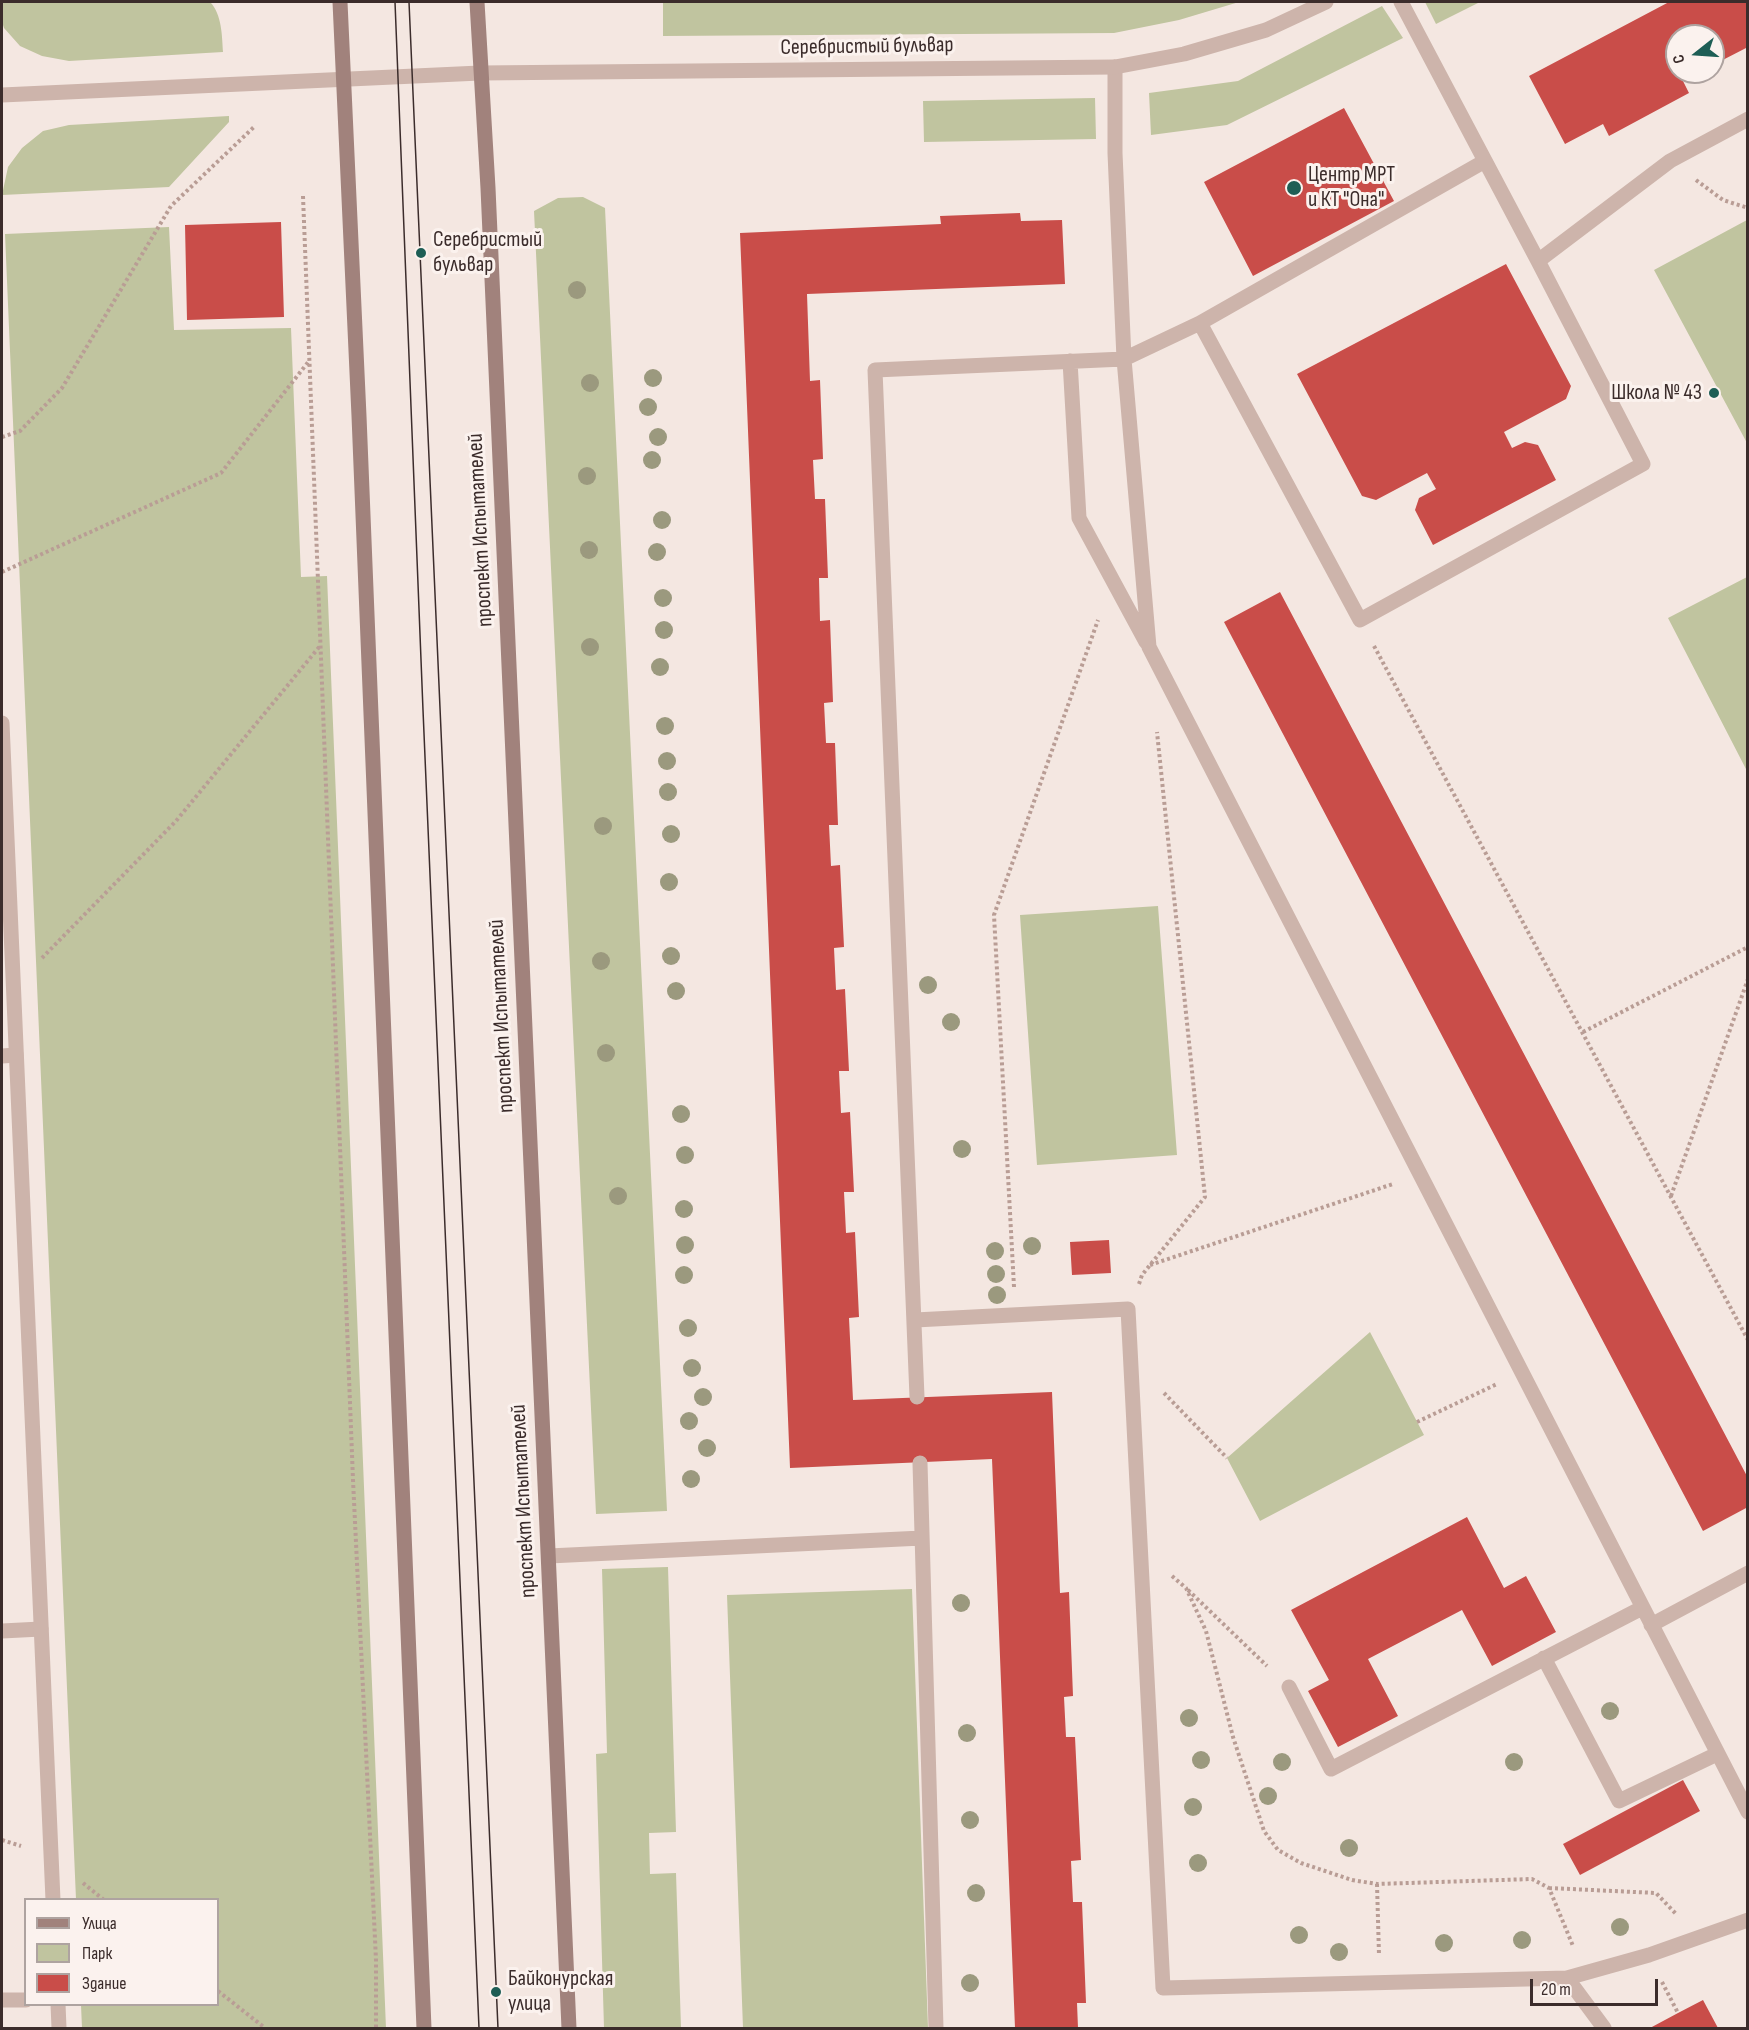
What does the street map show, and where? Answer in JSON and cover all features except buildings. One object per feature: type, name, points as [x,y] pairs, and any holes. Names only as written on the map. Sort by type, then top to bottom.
[{"type":"main road","points":[[340,2],[424,2028]]},
{"type":"main road","name":"проспект Испытателей","points":[[477,2],[489,200],[569,2028]]},
{"type":"street","name":"Серебристый бульвар","points":[[2,95],[480,73],[1115,67],[1184,54],[1266,30],[1326,2]]},
{"type":"street","points":[[1200,323],[1360,620],[1643,464],[1401,2]]},
{"type":"street","points":[[1115,67],[1115,153],[1124,359],[1149,647]]},
{"type":"street","points":[[1538,261],[1670,161],[1748,120]]},
{"type":"street","points":[[917,1397],[874,370],[1124,359],[1200,323],[1485,161]]},
{"type":"street","points":[[1070,362],[1079,518],[1149,647],[1748,1812]]},
{"type":"street","points":[[2,723],[13,972],[9,1055],[41,1629],[53,1898]]},
{"type":"street","points":[[915,1320],[1128,1309],[1163,1988],[1567,1978],[1649,1956],[1748,1920]]},
{"type":"street","points":[[920,1462],[936,2028]]},
{"type":"street","points":[[549,1556],[922,1538]]},
{"type":"street","points":[[1651,1625],[1748,1573]]},
{"type":"street","points":[[1289,1687],[1331,1769],[1642,1608]]},
{"type":"street","points":[[2,1631],[41,1629]]},
{"type":"street","points":[[1544,1658],[1619,1801],[1717,1754]]},
{"type":"street","points":[[1567,1978],[1604,2028]]},
{"type":"street","points":[[2,2000],[24,2000]]},
{"type":"street","points":[[58,2006],[59,2028]]},
{"type":"path","points":[[2,437],[20,431],[62,388],[171,206],[255,126]]},
{"type":"path","points":[[1670,161],[1723,200],[1748,208]]},
{"type":"path","points":[[303,196],[353,1480],[376,1960],[376,2028]]},
{"type":"path","points":[[2,572],[221,473],[309,360]]},
{"type":"path","points":[[1016,1315],[994,915],[1113,580]]},
{"type":"path","points":[[1360,620],[1748,1340]]},
{"type":"path","points":[[13,972],[36,964],[176,821],[321,645]]},
{"type":"path","points":[[1128,1309],[1132,1309],[1142,1275],[1205,1197],[1157,732]]},
{"type":"path","points":[[1583,1032],[1748,947]]},
{"type":"path","points":[[1671,1197],[1748,979]]},
{"type":"path","points":[[1149,1266],[1420,1175]]},
{"type":"path","points":[[1131,1361],[1227,1458]]},
{"type":"path","points":[[1417,1422],[1522,1372]]},
{"type":"path","points":[[1186,1588],[1289,1687]]},
{"type":"path","points":[[1377,1884],[1380,1982]]},
{"type":"path","points":[[1549,1888],[1656,1893],[1699,1938]]},
{"type":"path","points":[[219,1991],[265,2028]]},
{"type":"green space","points":[[2,2],[210,2],[219,19],[223,52],[69,61],[42,56],[20,46],[4,28]]},
{"type":"green space","points":[[1239,2],[1179,20],[1114,33],[663,36],[663,3]]},
{"type":"green space","points":[[1425,2],[1480,2],[1436,24]]},
{"type":"green space","points":[[1382,6],[1403,38],[1227,125],[1151,135],[1149,93],[1238,81]]},
{"type":"green space","points":[[1095,98],[1096,139],[924,142],[923,101]]},
{"type":"green space","points":[[229,116],[229,122],[169,187],[2,195],[8,167],[22,148],[43,131],[69,125]]},
{"type":"green space","points":[[583,197],[605,208],[667,1511],[596,1514],[534,211],[558,198]]},
{"type":"green space","points":[[1747,220],[1747,443],[1654,270]]},
{"type":"green space","points":[[169,227],[174,330],[291,328],[301,577],[327,576],[386,2028],[82,2028],[81,2006],[219,2006],[219,1898],[76,1898],[5,234]]},
{"type":"green space","points":[[1747,577],[1747,771],[1668,618]]},
{"type":"green space","points":[[1158,906],[1177,1155],[1037,1165],[1020,915]]},
{"type":"green space","points":[[1370,1332],[1424,1435],[1260,1521],[1227,1458]]},
{"type":"green space","points":[[668,1567],[676,1832],[649,1833],[650,1874],[676,1873],[681,2028],[604,2028],[596,1754],[607,1753],[602,1569]]},
{"type":"green space","points":[[912,1589],[928,2028],[743,2028],[727,1595]]},
{"type":"tram line","points":[[395,2],[479,2028]]},
{"type":"tram line","points":[[409,2],[498,2028]]},
{"type":"place","name":"Центр МРТ и КТ \"Она\"","points":[[1294,188]]},
{"type":"place","name":"Серебристый бульвар","points":[[421,253]]},
{"type":"place","name":"Школа № 43","points":[[1714,393]]},
{"type":"place","name":"Байконурская улица","points":[[496,1992]]}]
